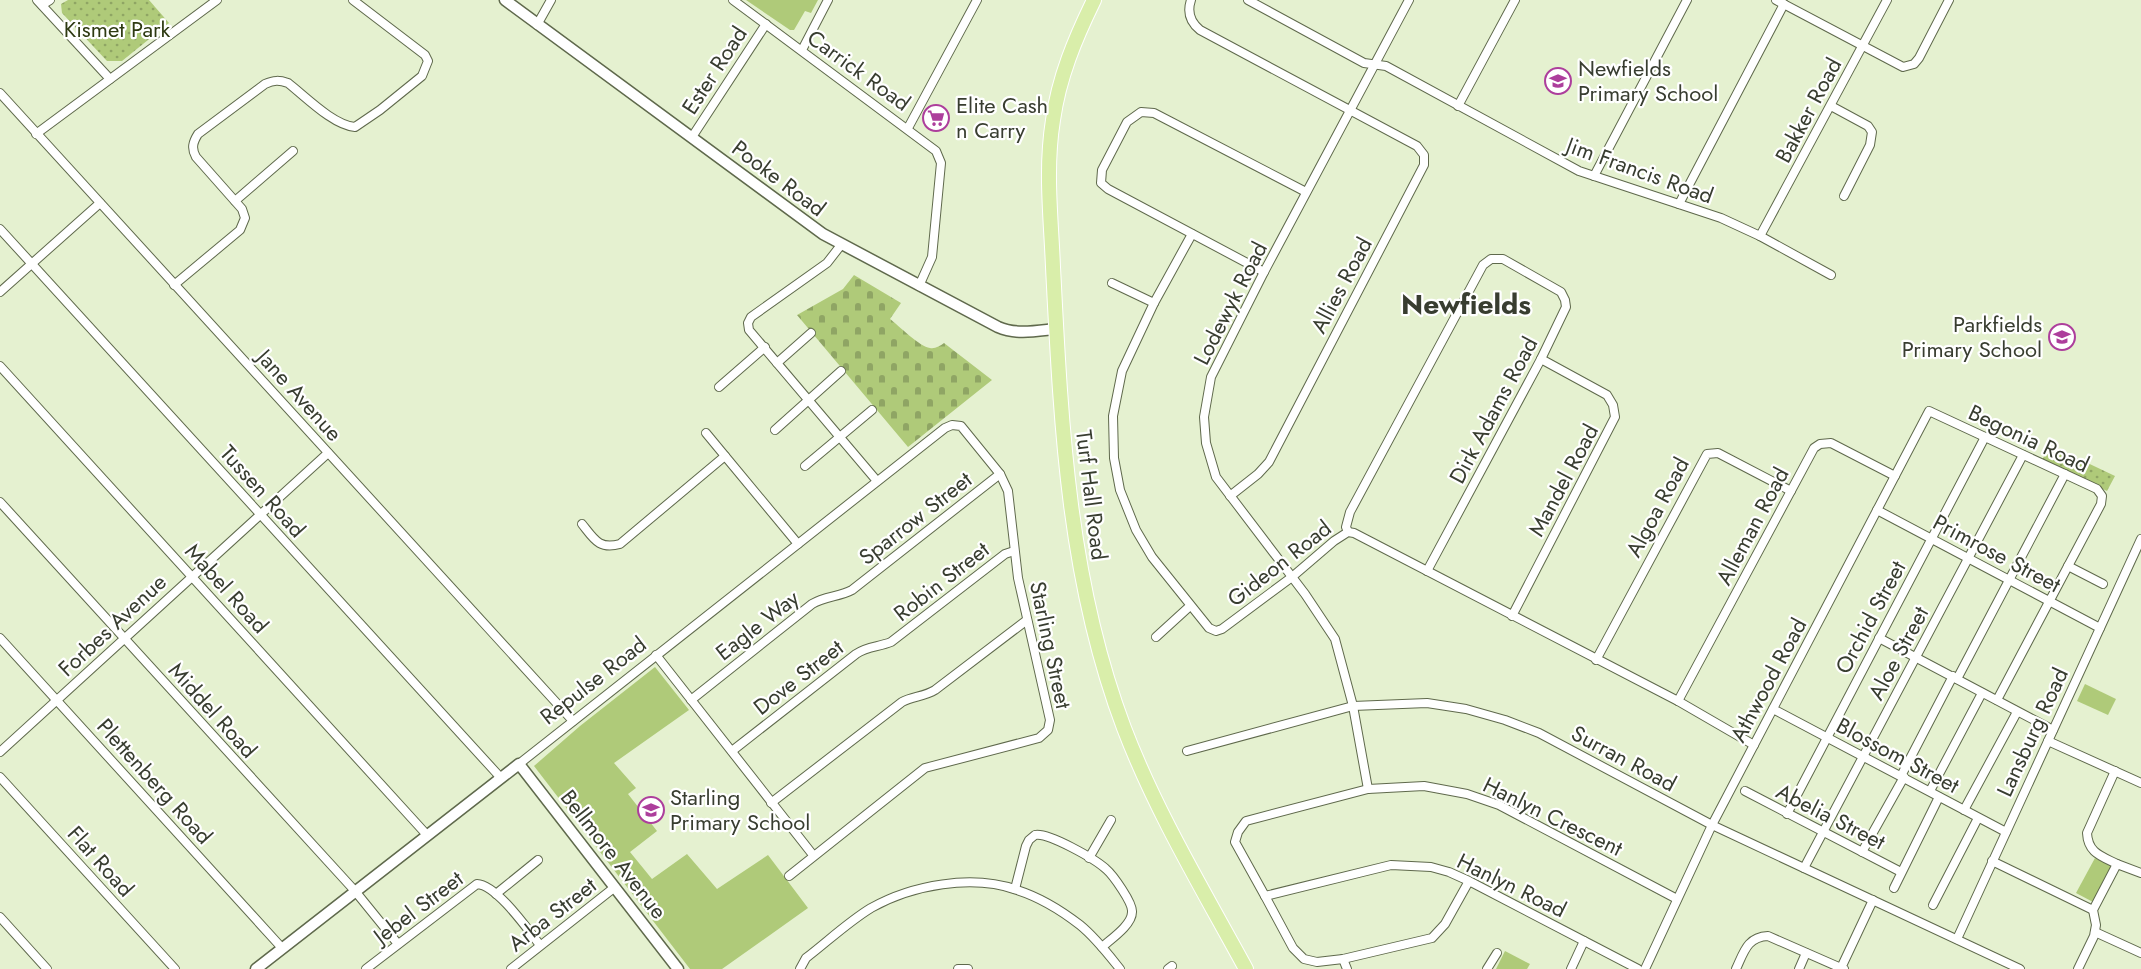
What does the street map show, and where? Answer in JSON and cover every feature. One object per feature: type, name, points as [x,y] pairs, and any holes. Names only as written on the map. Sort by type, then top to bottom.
[{"type":"main road","name":"Turf Hall Road","points":[[1094,0],[1062,77],[1056,99],[1049,147],[1048,197],[1060,407],[1072,517],[1082,581],[1101,658],[1124,729],[1153,796],[1246,969]]},
{"type":"street","points":[[36,134],[217,0]]},
{"type":"street","points":[[174,285],[240,230],[245,218],[236,201],[195,157],[192,151],[193,142],[198,134],[265,84],[273,81],[288,83],[338,121],[355,127],[422,76],[428,61],[425,55],[353,0]]},
{"type":"street","name":"Pooke Road","points":[[505,0],[803,220],[841,245],[1006,331],[1055,329]]},
{"type":"street","points":[[537,25],[551,0]]},
{"type":"street","name":"Carrick Road","points":[[733,0],[908,128],[934,148],[938,154],[941,163],[932,257],[919,286]]},
{"type":"street","points":[[802,50],[828,0]]},
{"type":"street","points":[[908,128],[977,0]]},
{"type":"street","name":"Allies Road","points":[[1191,0],[1189,6],[1191,20],[1200,30],[1417,146],[1424,155],[1424,165],[1269,462],[1258,474],[1230,496]]},
{"type":"street","name":"Jim Francis Road","points":[[1248,0],[1364,63],[1386,66],[1579,171],[1721,218],[1760,236],[1831,275]]},
{"type":"street","name":"Lodewyk Road","points":[[1368,789],[1353,706],[1335,639],[1292,577],[1216,477],[1206,443],[1204,417],[1212,377],[1264,272],[1409,0]]},
{"type":"street","points":[[1458,106],[1515,0]]},
{"type":"street","points":[[1594,176],[1687,0]]},
{"type":"street","name":"Bakker Road","points":[[1760,236],[1887,0]]},
{"type":"street","points":[[1679,204],[1780,2],[1898,65],[1909,67],[1919,58],[1949,0]]},
{"type":"street","points":[[43,2],[110,79]]},
{"type":"street","name":"Ester Road","points":[[692,137],[766,24]]},
{"type":"street","name":"Jane Avenue","points":[[0,93],[573,721]]},
{"type":"street","points":[[1831,106],[1868,126],[1872,132],[1870,145],[1844,196]]},
{"type":"street","points":[[1264,272],[1108,189],[1101,183],[1102,170],[1127,122],[1141,112],[1154,113],[1306,192]]},
{"type":"street","points":[[236,201],[293,151]]},
{"type":"street","points":[[0,292],[100,203]]},
{"type":"street","name":"Tussen Road","points":[[0,229],[501,778]]},
{"type":"street","name":"Gideon Road","points":[[1192,234],[1154,303],[1122,371],[1113,417],[1114,458],[1120,490],[1136,530],[1152,557],[1209,628],[1216,631],[1222,629],[1348,532],[1362,536],[1678,701],[1755,745]]},
{"type":"street","points":[[841,245],[827,263],[749,320],[749,330],[877,481]]},
{"type":"street","name":"Dirk Adams Road","points":[[1348,532],[1346,527],[1350,512],[1483,265],[1491,259],[1503,259],[1561,292],[1566,300],[1564,313],[1427,571]]},
{"type":"street","points":[[1112,283],[1154,303]]},
{"type":"street","points":[[777,363],[811,333]]},
{"type":"street","points":[[719,387],[765,348]]},
{"type":"street","name":"Mandel Road","points":[[1512,616],[1615,417],[1613,405],[1604,393],[1541,359]]},
{"type":"street","name":"Mabel Road","points":[[0,366],[427,835]]},
{"type":"street","points":[[775,430],[841,372]]},
{"type":"street","points":[[805,466],[872,410]]},
{"type":"street","name":"Begonia Road","points":[[1929,411],[2100,490],[2103,498],[1997,700]]},
{"type":"street","name":"Athwood Road","points":[[1645,969],[1712,825],[1929,411]]},
{"type":"street","name":"Starling Street","points":[[789,876],[924,768],[1039,738],[1048,730],[1050,720],[1014,551],[1008,491],[1000,474],[963,428],[956,424]]},
{"type":"street","name":"Repulse Road","points":[[256,969],[945,428],[956,424]]},
{"type":"street","points":[[706,433],[798,544]]},
{"type":"street","name":"Orchid Street","points":[[1787,814],[1985,437]]},
{"type":"street","name":"Alleman Road","points":[[1678,701],[1814,448],[1826,442],[1831,443],[1895,476]]},
{"type":"street","name":"Forbes Avenue","points":[[0,752],[328,453]]},
{"type":"street","name":"Algoa Road","points":[[1596,660],[1707,454],[1718,453],[1791,491]]},
{"type":"street","name":"Aloe Street","points":[[1804,868],[2023,455]]},
{"type":"street","points":[[582,524],[602,545],[611,547],[620,544],[725,456]]},
{"type":"street","name":"Sparrow Street","points":[[852,590],[1000,474]]},
{"type":"street","points":[[1862,852],[2065,474]]},
{"type":"street","name":"Middel Road","points":[[0,502],[355,891],[398,944]]},
{"type":"street","name":"Primrose Street","points":[[1877,510],[2100,628]]},
{"type":"street","name":"Lansburg Road","points":[[1957,939],[2141,541]]},
{"type":"street","name":"Robin Street","points":[[891,642],[1001,558],[1014,551]]},
{"type":"street","points":[[2068,566],[2103,584]]},
{"type":"street","name":"Eagle Way","points":[[691,700],[812,604],[823,598],[852,590]]},
{"type":"street","points":[[1156,637],[1190,606]]},
{"type":"street","points":[[771,803],[902,702],[928,694],[1027,620]]},
{"type":"street","name":"Plettenberg Road","points":[[0,638],[282,948]]},
{"type":"street","points":[[1879,638],[2053,730]]},
{"type":"street","name":"Dove Street","points":[[732,751],[856,654],[869,647],[891,642]]},
{"type":"street","points":[[656,655],[813,855]]},
{"type":"street","points":[[1930,791],[1982,693]]},
{"type":"street","name":"Surran Road","points":[[1187,751],[1353,706],[1427,703],[1466,709],[1539,733],[1712,825],[2020,969]]},
{"type":"street","name":"Blossom Street","points":[[1773,709],[2006,832]]},
{"type":"street","points":[[1964,810],[2017,711]]},
{"type":"street","points":[[2048,741],[2141,783]]},
{"type":"street","name":"Bellmore Avenue","points":[[519,764],[678,969]]},
{"type":"street","points":[[2115,771],[2087,833],[2088,842],[2096,854],[2141,873]]},
{"type":"street","name":"Flat Road","points":[[0,777],[175,969]]},
{"type":"street","name":"Hanlyn Crescent","points":[[1265,896],[1235,842],[1246,820],[1368,789],[1424,786],[1467,794],[1499,805],[1677,899]]},
{"type":"street","name":"Abelia Street","points":[[1745,791],[1901,872]]},
{"type":"street","points":[[1894,888],[1939,796]]},
{"type":"street","points":[[1947,905],[1935,903],[1978,818]]},
{"type":"street","points":[[1089,858],[1111,820]]},
{"type":"street","points":[[1015,889],[1026,846],[1035,835],[1048,836],[1107,869],[1130,903],[1132,910],[1129,921],[1102,947]]},
{"type":"street","points":[[496,894],[538,860]]},
{"type":"street","points":[[1992,861],[2093,910],[2096,919],[2095,932],[2078,969]]},
{"type":"street","points":[[2093,910],[2117,864]]},
{"type":"street","name":"Hanlyn Road","points":[[1265,896],[1391,865],[1431,867],[1469,881],[1638,969]]},
{"type":"street","points":[[1265,896],[1293,948],[1308,965],[1432,938],[1445,924],[1469,881]]},
{"type":"street","points":[[800,969],[806,958],[861,915],[906,892],[954,883],[1015,889],[1043,901],[1087,931],[1120,969]]},
{"type":"street","name":"Jebel Street","points":[[366,969],[474,885],[483,884],[496,894],[540,945]]},
{"type":"street","name":"Arba Street","points":[[511,969],[615,887]]},
{"type":"street","points":[[1736,969],[1747,944],[1757,937],[1768,936],[1842,968],[1873,900]]},
{"type":"street","points":[[0,917],[47,969]]},
{"type":"street","points":[[2095,932],[2141,953]]},
{"type":"street","points":[[1571,969],[1584,941]]},
{"type":"street","points":[[1487,969],[1497,953]]},
{"type":"street","points":[[1799,969],[1806,953]]},
{"type":"street","points":[[1342,959],[1347,969]]},
{"type":"street","points":[[958,969],[968,969]]},
{"type":"green space","name":"Kismet Park","points":[[68,0],[149,0],[169,23],[122,61],[107,61],[62,13],[61,4]]},
{"type":"green space","points":[[746,0],[818,0],[811,13],[805,11],[794,30],[790,30]]},
{"type":"green space","points":[[854,275],[901,303],[890,319],[915,340],[930,348],[936,348],[944,343],[992,380],[908,447],[797,315],[843,289]]},
{"type":"green space","points":[[2056,448],[2115,476],[2107,491],[2042,460],[2046,453],[2053,452]]},
{"type":"green space","name":"Starling Primary School","points":[[655,667],[689,710],[614,763],[636,788],[628,794],[657,831],[630,852],[652,879],[687,854],[717,889],[768,855],[808,908],[722,969],[690,969],[534,766],[580,726]]},
{"type":"green space","points":[[2085,684],[2116,699],[2108,715],[2077,701]]},
{"type":"green space","points":[[2095,858],[2112,867],[2093,902],[2076,893]]},
{"type":"green space","points":[[1505,951],[1530,964],[1527,969],[1496,969]]},
{"type":"place","name":"Newfields Primary School","points":[[1558,81]]},
{"type":"place","name":"Elite Cash n Carry","points":[[936,118]]},
{"type":"place","name":"Parkfields Primary School","points":[[2062,337]]},
{"type":"place","name":"Starling Primary School","points":[[651,810]]},
{"type":"district","name":"Newfields","points":[[1466,304]]}]
